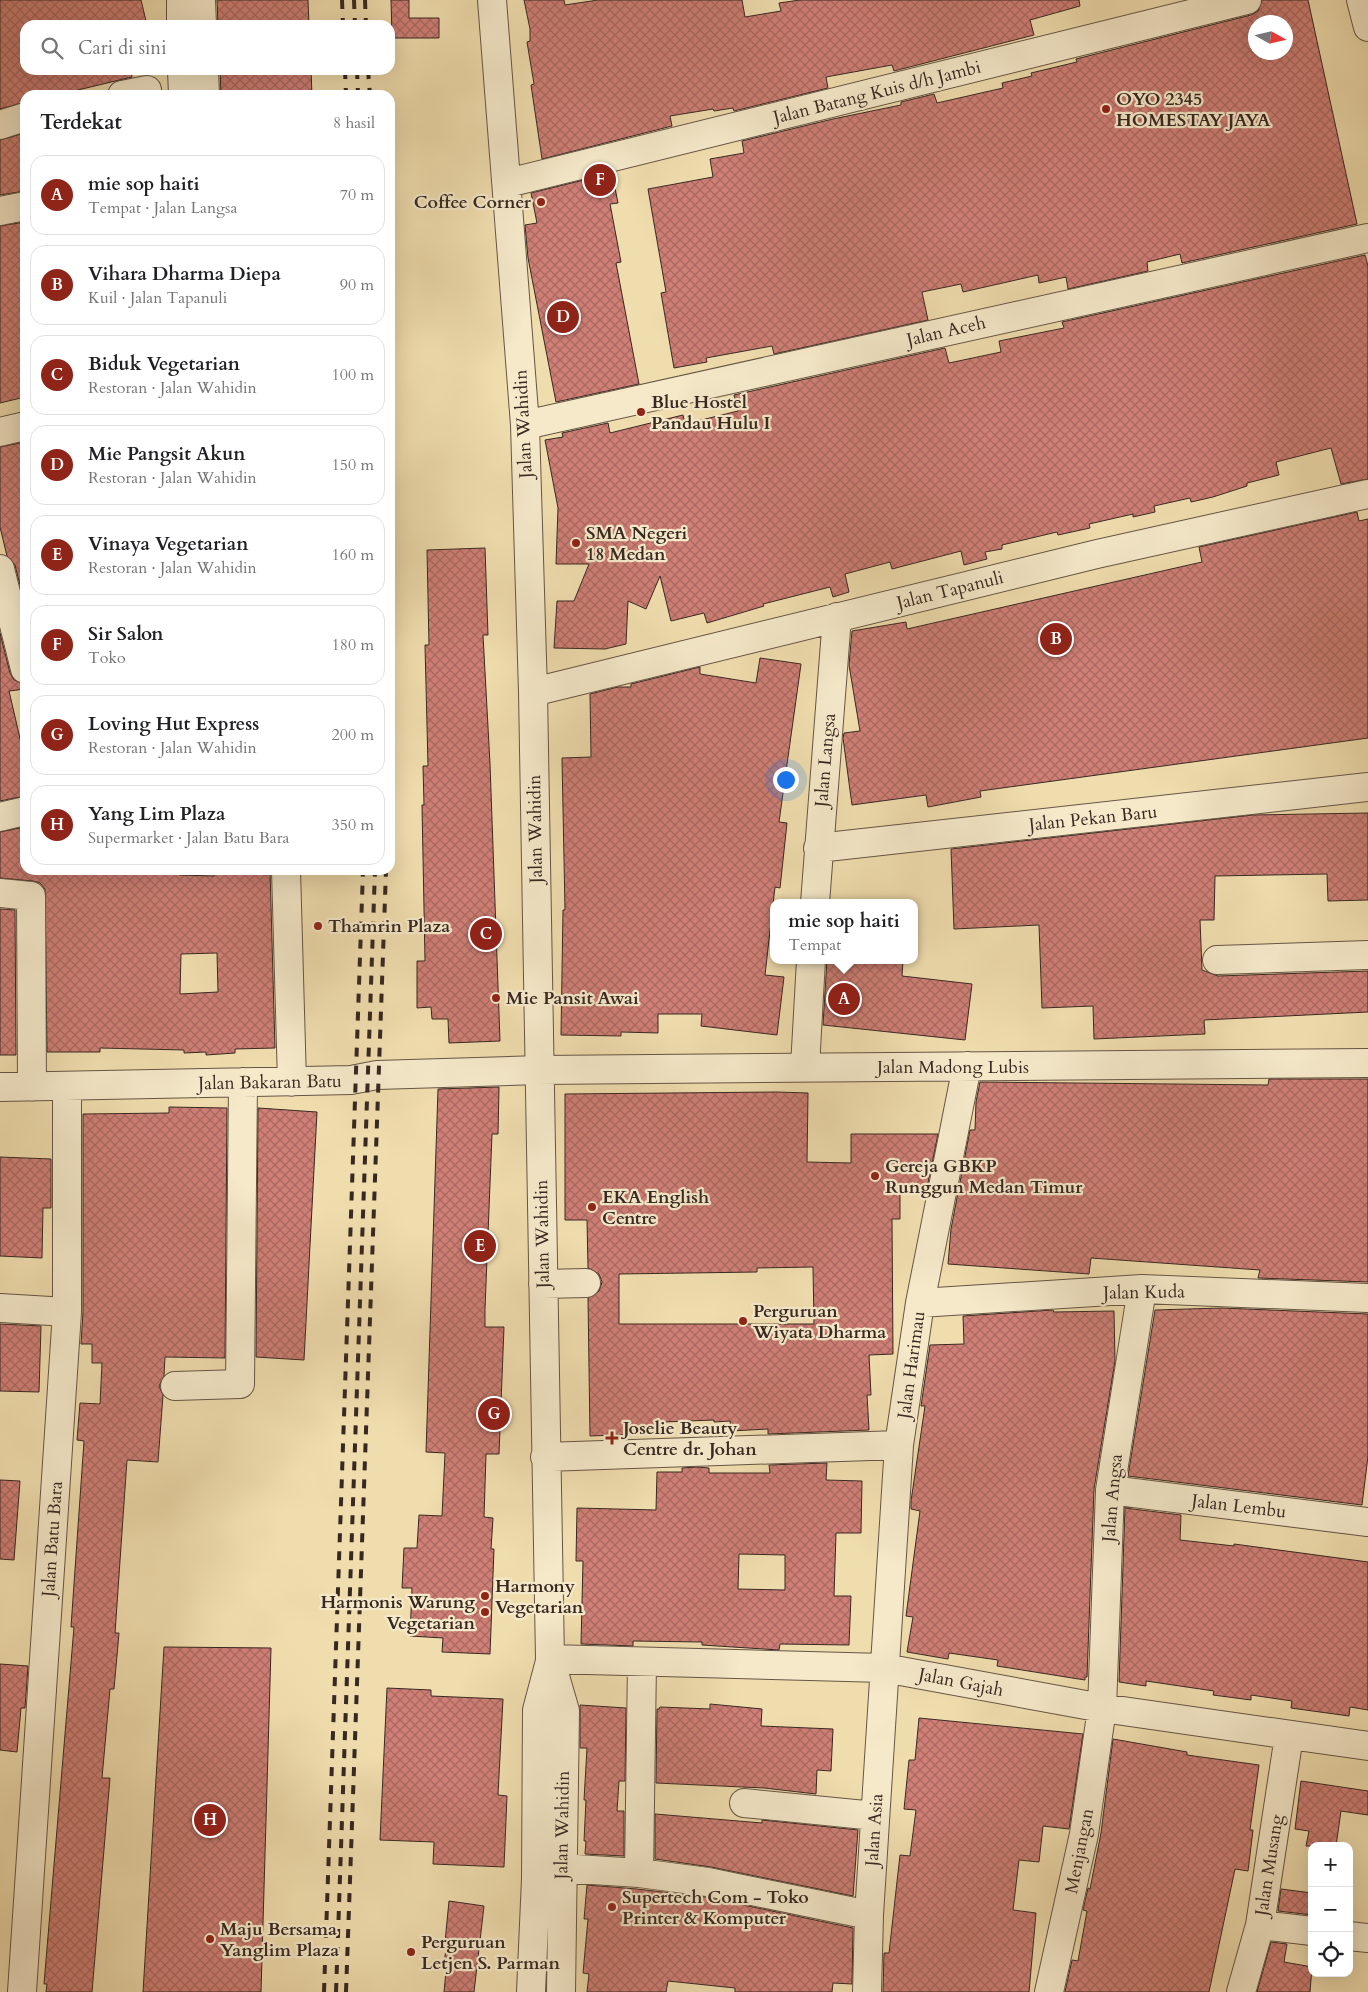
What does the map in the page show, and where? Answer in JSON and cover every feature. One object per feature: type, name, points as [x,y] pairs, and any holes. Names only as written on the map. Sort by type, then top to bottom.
[{"type":"street","points":[[181,0],[181,20]]},
{"type":"street","points":[[201,0],[202,20]]},
{"type":"street","name":"Jalan Wahidin","points":[[492,0],[508,183],[525,425],[533,692],[550,1659],[565,1711],[561,1868],[561,1992]]},
{"type":"street","name":"Jalan Batang Kuis d/h Jambi","points":[[508,183],[1247,0]]},
{"type":"street","points":[[1361,0],[1368,28]]},
{"type":"street","points":[[182,75],[183,90]]},
{"type":"street","points":[[204,75],[205,90]]},
{"type":"street","points":[[0,125],[20,119]]},
{"type":"street","points":[[0,211],[20,207]]},
{"type":"street","name":"Jalan Aceh","points":[[525,425],[1368,238]]},
{"type":"street","points":[[0,432],[20,427]]},
{"type":"street","name":"Jalan Tapanuli","points":[[533,692],[1097,554],[1368,494]]},
{"type":"street","points":[[0,569],[20,649]]},
{"type":"street","name":"Jalan Langsa","points":[[815,899],[837,618]]},
{"type":"street","name":"Jalan Pekan Baru","points":[[818,848],[1368,787]]},
{"type":"street","points":[[0,817],[20,812]]},
{"type":"street","points":[[286,875],[292,1082]]},
{"type":"street","points":[[0,894],[31,896],[32,1086]]},
{"type":"street","points":[[1217,960],[1368,955]]},
{"type":"street","points":[[806,1068],[811,964]]},
{"type":"street","name":"Jalan Madong Lubis","points":[[539,1070],[1368,1063]]},
{"type":"street","name":"Jalan Harimau","points":[[884,1668],[899,1445],[920,1303],[968,1066]]},
{"type":"street","name":"Jalan Bakaran Batu","points":[[0,1087],[292,1082],[351,1080],[377,1075],[539,1070]]},
{"type":"street","points":[[175,1386],[240,1384],[243,1082]]},
{"type":"street","name":"Jalan Batu Bara","points":[[22,1992],[67,1312],[67,1086]]},
{"type":"street","points":[[543,1284],[586,1282]]},
{"type":"street","name":"Jalan Kuda","points":[[920,1303],[1142,1289],[1368,1298]]},
{"type":"street","name":"Jalan Angsa","points":[[1102,1708],[1110,1490],[1142,1289]]},
{"type":"street","points":[[0,1308],[67,1312]]},
{"type":"street","points":[[545,1457],[899,1445]]},
{"type":"street","name":"Jalan Lembu","points":[[1110,1490],[1368,1522]]},
{"type":"street","name":"Jalan Wahidin","points":[[531,1992],[536,1880],[537,1710],[550,1659]]},
{"type":"street","name":"Jalan Gajah","points":[[550,1659],[884,1668],[1102,1708],[1368,1746]]},
{"type":"street","points":[[639,1873],[642,1662]]},
{"type":"street","name":"Jalan Asia","points":[[867,1992],[869,1915],[884,1668]]},
{"type":"street","name":"Menjangan","points":[[1049,1992],[1084,1834],[1102,1708]]},
{"type":"street","name":"Jalan Musang","points":[[1241,1992],[1260,1925],[1289,1736]]},
{"type":"street","points":[[744,1803],[875,1816]]},
{"type":"street","points":[[561,1868],[639,1873],[708,1882],[869,1915]]},
{"type":"street","points":[[1260,1925],[1308,1931]]},
{"type":"street","points":[[1353,1936],[1368,1938]]},
{"type":"building","points":[[0,0],[141,0],[146,20],[20,20],[20,75],[132,75],[132,77],[78,90],[20,90],[20,103],[0,109]]},
{"type":"building","points":[[217,0],[308,0],[309,20],[218,20]]},
{"type":"building","points":[[391,0],[409,0],[409,18],[439,18],[439,38],[395,38],[395,20],[392,20]]},
{"type":"building","points":[[524,0],[564,0],[565,5],[598,0],[742,0],[745,17],[781,11],[779,3],[800,0],[1079,0],[1080,6],[1030,20],[1034,35],[894,71],[892,65],[826,77],[828,88],[734,111],[733,108],[714,111],[713,109],[670,116],[672,126],[542,159],[531,85],[534,84],[527,42],[530,41],[530,29]]},
{"type":"building","points":[[1262,0],[1308,0],[1357,224],[1182,263],[1180,254],[1147,262],[1148,271],[1068,289],[1066,277],[1039,283],[1038,275],[963,292],[961,284],[922,292],[928,320],[774,354],[772,346],[706,358],[707,362],[674,368],[661,293],[666,292],[648,189],[713,177],[710,159],[744,153],[742,141],[901,105],[901,102],[934,94],[937,103],[1003,88],[1002,83],[1032,76],[1031,73],[1077,62],[1076,59],[1248,16],[1248,60],[1293,60],[1293,15],[1251,15],[1258,11]]},
{"type":"building","points":[[220,75],[311,75],[312,90],[221,90]]},
{"type":"building","points":[[20,134],[20,192],[0,195],[0,140]]},
{"type":"building","points":[[612,173],[618,203],[610,204],[621,262],[616,263],[639,384],[556,402],[528,258],[525,225],[537,223],[531,193]]},
{"type":"building","points":[[20,223],[20,398],[0,403],[0,226]]},
{"type":"building","points":[[1365,255],[1368,266],[1368,479],[1341,484],[1331,448],[1276,462],[1279,475],[1247,483],[1247,486],[1213,497],[1191,502],[1190,498],[1154,506],[1155,512],[1133,517],[1133,514],[1089,524],[1090,528],[1058,535],[1057,532],[1002,545],[1002,549],[985,552],[987,559],[964,565],[961,551],[892,569],[890,562],[845,574],[849,592],[833,597],[830,587],[763,604],[764,606],[707,623],[704,613],[671,621],[660,576],[646,609],[628,601],[626,644],[605,649],[554,648],[557,601],[574,601],[589,564],[556,564],[558,508],[545,440],[563,437],[562,433],[608,423],[610,433],[683,415],[685,424],[738,411],[734,395],[945,348],[949,363],[1001,352],[999,341],[1064,328],[1062,322]]},
{"type":"building","points":[[20,443],[20,585],[15,565],[7,556],[0,527],[0,447]]},
{"type":"building","points":[[1357,512],[1359,521],[1368,519],[1368,738],[980,791],[981,797],[928,807],[926,795],[852,805],[843,738],[844,733],[860,731],[849,665],[852,631],[906,622],[907,629],[1202,562],[1199,547]]},
{"type":"building","points":[[485,548],[488,635],[483,635],[490,764],[500,1041],[449,1043],[448,1019],[432,1019],[431,1007],[417,1008],[417,961],[425,961],[422,805],[424,805],[423,766],[428,766],[425,645],[429,645],[427,550]]},
{"type":"building","points":[[0,633],[10,673],[14,680],[20,682],[20,690],[9,691],[20,738],[20,797],[0,801]]},
{"type":"building","points":[[760,658],[801,664],[779,822],[787,823],[780,888],[775,887],[774,899],[770,899],[770,931],[765,975],[784,977],[777,1035],[701,1026],[702,1014],[658,1014],[658,1033],[621,1032],[621,1036],[561,1035],[563,910],[565,910],[562,758],[591,757],[590,694],[618,687],[631,687],[631,684],[700,667],[700,674],[756,683]]},
{"type":"building","points":[[1368,813],[1368,900],[1328,901],[1327,874],[1215,876],[1214,920],[1200,920],[1202,970],[1218,976],[1368,971],[1368,1012],[1204,1020],[1205,1034],[1094,1039],[1093,1006],[1042,1008],[1039,925],[954,929],[951,849],[1253,815]]},
{"type":"building","points":[[20,828],[20,875],[270,875],[275,1048],[235,1049],[235,1053],[206,1055],[206,1052],[184,1053],[184,1050],[100,1048],[100,1052],[47,1052],[45,889],[40,883],[33,881],[0,878],[0,832]],"holes":[[[217,953],[218,992],[180,994],[181,954]]]},
{"type":"building","points":[[0,909],[15,910],[16,1055],[0,1055]]},
{"type":"building","points":[[827,964],[903,964],[902,976],[972,984],[965,1040],[823,1025]]},
{"type":"building","points":[[1269,1079],[1368,1079],[1368,1282],[1258,1278],[1260,1270],[1091,1258],[1089,1274],[948,1264],[951,1229],[970,1130],[975,1130],[976,1102],[980,1082],[1268,1085]]},
{"type":"building","points":[[499,1087],[498,1134],[492,1134],[485,1309],[485,1327],[504,1327],[499,1454],[486,1454],[484,1517],[493,1518],[491,1549],[494,1549],[490,1654],[442,1652],[443,1638],[410,1636],[412,1588],[402,1588],[404,1548],[417,1548],[419,1515],[442,1516],[445,1453],[426,1452],[438,1089]]},
{"type":"building","points":[[808,1093],[807,1162],[851,1163],[851,1134],[938,1134],[926,1193],[900,1192],[900,1219],[892,1219],[893,1354],[869,1355],[871,1395],[867,1395],[869,1430],[768,1434],[768,1429],[731,1431],[730,1421],[714,1422],[714,1420],[663,1422],[663,1433],[590,1436],[588,1298],[599,1291],[602,1282],[599,1274],[588,1268],[587,1220],[565,1220],[565,1094]],"holes":[[[813,1267],[814,1324],[619,1324],[619,1274],[757,1272],[757,1268]]]},
{"type":"building","points":[[169,1107],[227,1108],[225,1358],[165,1357],[164,1376],[159,1386],[163,1395],[158,1462],[127,1460],[115,1633],[119,1633],[114,1689],[110,1689],[102,1778],[110,1778],[92,1992],[46,1992],[47,1984],[44,1984],[74,1627],[71,1627],[84,1441],[77,1440],[80,1403],[100,1404],[102,1363],[92,1363],[92,1344],[81,1344],[83,1312],[83,1114],[169,1113]]},
{"type":"building","points":[[258,1108],[317,1112],[304,1360],[256,1357]]},
{"type":"building","points":[[0,1157],[51,1159],[51,1208],[43,1208],[42,1258],[0,1256]]},
{"type":"building","points":[[1221,1308],[1368,1314],[1368,1456],[1362,1505],[1128,1476],[1155,1310]]},
{"type":"building","points":[[1053,1310],[1054,1312],[1114,1311],[1115,1361],[1094,1489],[1087,1677],[1085,1677],[1085,1680],[997,1666],[998,1660],[949,1653],[948,1659],[907,1652],[913,1617],[906,1616],[920,1511],[911,1509],[911,1501],[925,1406],[921,1406],[930,1345],[964,1344],[963,1316]]},
{"type":"building","points":[[0,1324],[41,1326],[39,1392],[0,1391]]},
{"type":"building","points":[[827,1463],[826,1480],[862,1481],[861,1533],[836,1533],[834,1596],[851,1596],[849,1645],[780,1644],[779,1650],[702,1645],[702,1642],[633,1641],[633,1646],[581,1644],[583,1561],[576,1561],[577,1508],[656,1510],[657,1472],[682,1472],[682,1468],[697,1467],[709,1468],[709,1473],[770,1473],[769,1465]],"holes":[[[739,1554],[785,1555],[785,1590],[738,1589]]]},
{"type":"building","points":[[0,1480],[20,1481],[14,1560],[0,1559]]},
{"type":"building","points":[[1125,1508],[1181,1515],[1180,1540],[1234,1546],[1234,1544],[1368,1562],[1368,1710],[1350,1707],[1349,1716],[1291,1708],[1292,1701],[1251,1695],[1251,1700],[1213,1695],[1214,1691],[1146,1681],[1146,1686],[1119,1682]]},
{"type":"building","points":[[164,1647],[271,1648],[261,1992],[143,1992]]},
{"type":"building","points":[[0,1664],[28,1666],[25,1708],[21,1708],[17,1752],[0,1750]]},
{"type":"building","points":[[387,1688],[431,1690],[431,1696],[503,1699],[498,1795],[507,1796],[504,1867],[433,1864],[434,1842],[380,1840]]},
{"type":"building","points":[[710,1704],[762,1709],[761,1726],[833,1729],[831,1771],[817,1770],[816,1794],[764,1788],[656,1783],[657,1709],[660,1707],[710,1709]]},
{"type":"building","points":[[580,1705],[626,1708],[625,1781],[619,1781],[617,1811],[624,1811],[624,1856],[585,1854],[586,1800],[584,1800],[587,1748],[580,1748]]},
{"type":"building","points":[[919,1718],[1083,1734],[1069,1829],[1043,1826],[1039,1862],[1019,1860],[1013,1910],[1036,1913],[1029,1992],[883,1992],[884,1953],[889,1953],[900,1855],[910,1856],[916,1810],[904,1809],[909,1760],[915,1760]]},
{"type":"building","points":[[1113,1739],[1187,1752],[1187,1755],[1259,1765],[1250,1830],[1253,1830],[1248,1871],[1235,1869],[1209,1992],[1065,1992],[1072,1960],[1078,1961],[1087,1911],[1083,1910],[1088,1888],[1090,1889],[1101,1833]]},
{"type":"building","points":[[1301,1781],[1368,1791],[1368,1815],[1341,1811],[1337,1842],[1308,1842],[1308,1846],[1306,1846],[1309,1831],[1295,1829]]},
{"type":"building","points":[[655,1814],[762,1823],[762,1820],[858,1830],[853,1896],[711,1867],[655,1859]]},
{"type":"building","points":[[587,1885],[705,1897],[853,1928],[852,1984],[833,1983],[832,1992],[735,1992],[735,1988],[668,1981],[666,1992],[587,1992],[589,1974],[583,1973],[588,1919],[584,1919]]},
{"type":"building","points":[[1281,1889],[1308,1892],[1308,1915],[1278,1911]]},
{"type":"building","points":[[449,1901],[484,1906],[474,1992],[444,1992],[446,1971],[443,1970],[447,1942],[445,1942]]},
{"type":"building","points":[[1271,1942],[1287,1944],[1284,1962],[1308,1966],[1308,1977],[1311,1977],[1310,1992],[1257,1992]]},
{"type":"railway","points":[[342,0],[343,20]]},
{"type":"railway","points":[[354,0],[355,20]]},
{"type":"railway","points":[[365,0],[366,20]]},
{"type":"railway","points":[[345,75],[346,90]]},
{"type":"railway","points":[[357,75],[358,90]]},
{"type":"railway","points":[[368,75],[370,90]]},
{"type":"railway","points":[[324,1992],[363,875]]},
{"type":"railway","points":[[336,1992],[375,875]]},
{"type":"railway","points":[[346,1992],[386,875]]},
{"type":"place","name":"OYO 2345 HOMESTAY JAYA","points":[[1106,109]]},
{"type":"place","name":"Sir Salon","points":[[600,180]]},
{"type":"place","name":"Coffee Corner","points":[[541,202]]},
{"type":"place","name":"Mie Pangsit Akun","points":[[563,317]]},
{"type":"place","name":"Blue Hostel Pandau Hulu I","points":[[641,412]]},
{"type":"place","name":"SMA Negeri 18 Medan","points":[[576,543]]},
{"type":"place","name":"Vihara Dharma Diepa","points":[[1056,639]]},
{"type":"place","name":"Thamrin Plaza","points":[[318,926]]},
{"type":"place","name":"Biduk Vegetarian","points":[[486,934]]},
{"type":"place","name":"Mie Pansit Awai","points":[[496,998]]},
{"type":"place","name":"mie sop haiti","points":[[844,999]]},
{"type":"place","name":"Gereja GBKP Runggun Medan Timur","points":[[875,1176]]},
{"type":"place","name":"EKA English Centre","points":[[592,1207]]},
{"type":"place","name":"Vinaya Vegetarian","points":[[480,1246]]},
{"type":"place","name":"Perguruan Wiyata Dharma","points":[[743,1321]]},
{"type":"place","name":"Loving Hut Express","points":[[494,1414]]},
{"type":"place","name":"Joselie Beauty Centre dr. Johan","points":[[612,1438]]},
{"type":"place","name":"Harmony Vegetarian","points":[[485,1596]]},
{"type":"place","name":"Harmonis Warung Vegetarian","points":[[485,1612]]},
{"type":"place","name":"Yang Lim Plaza","points":[[210,1820]]},
{"type":"place","name":"Supertech Com - Toko Printer & Komputer","points":[[612,1907]]},
{"type":"place","name":"Maju Bersama Yanglim Plaza","points":[[210,1939]]},
{"type":"place","name":"Perguruan Letjen S. Parman","points":[[411,1952]]}]
